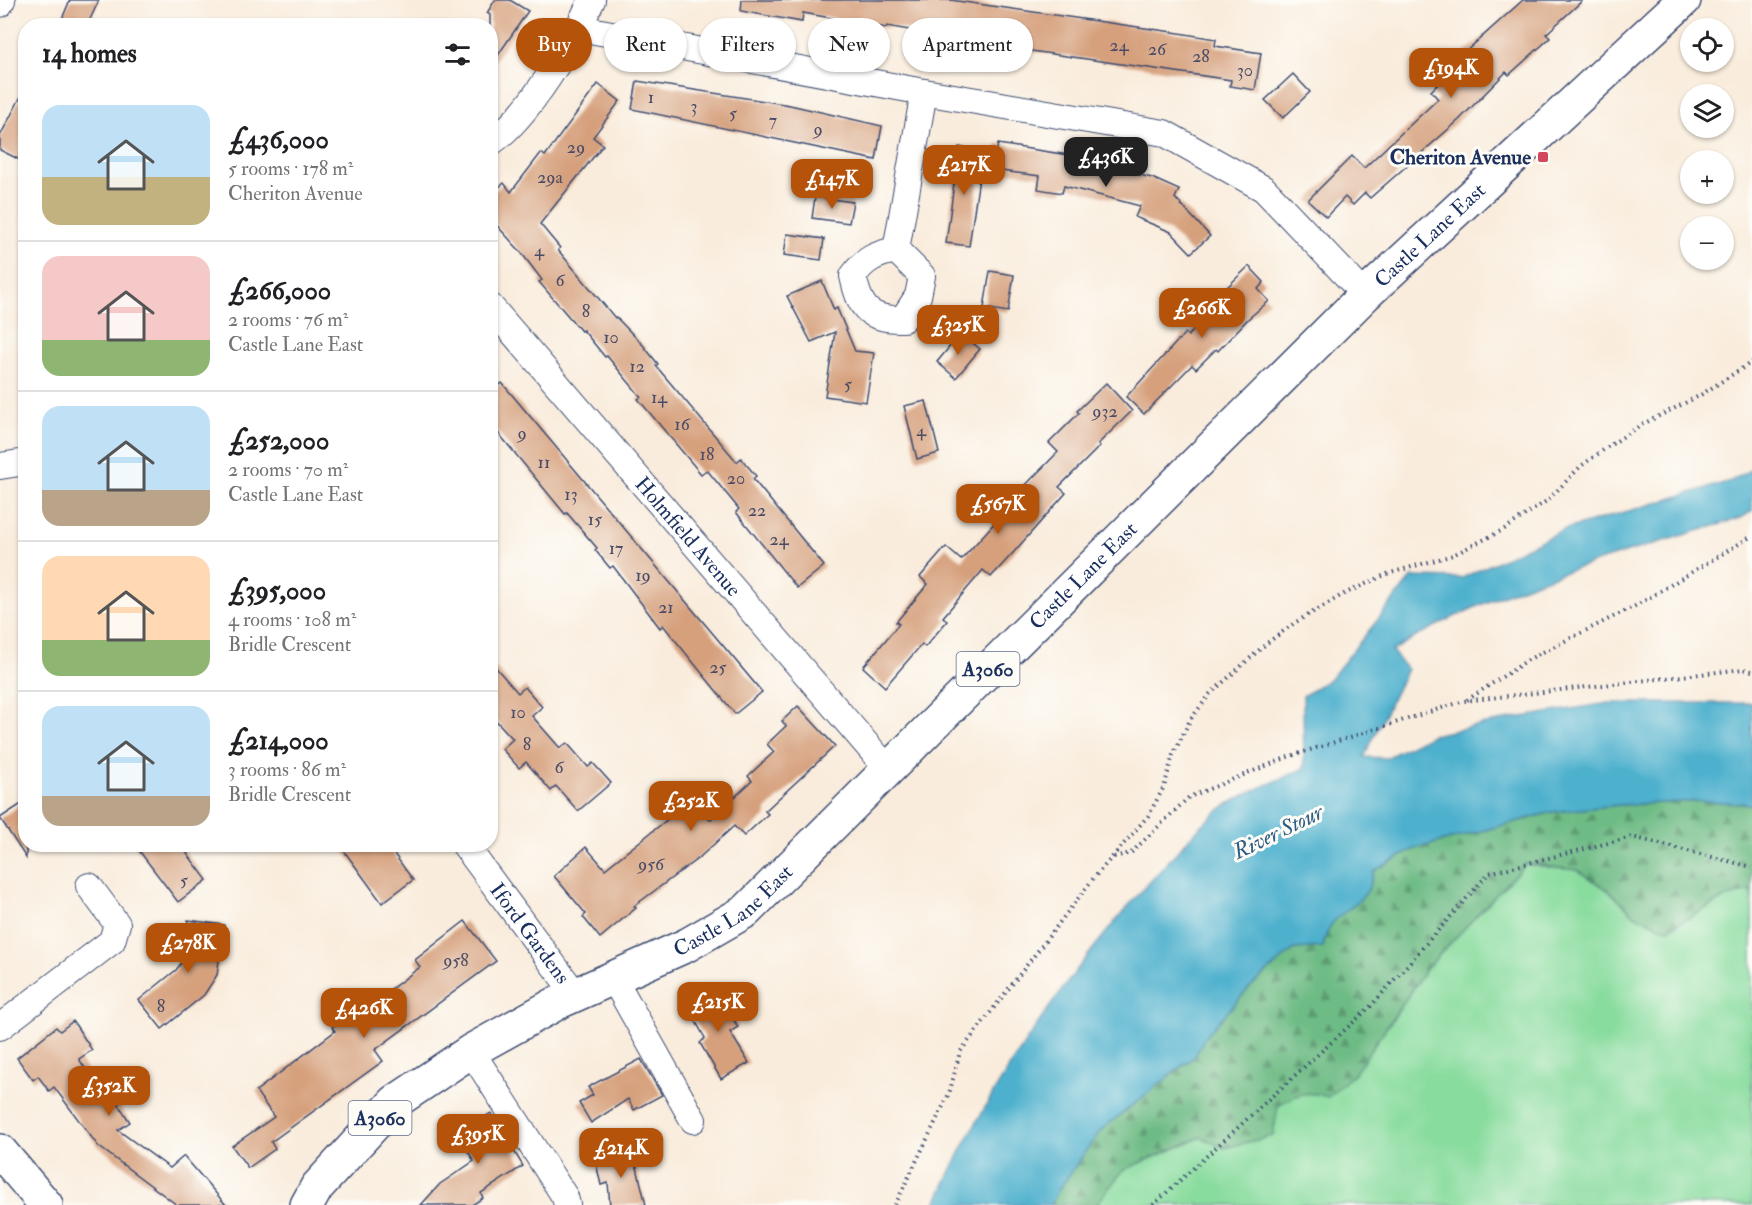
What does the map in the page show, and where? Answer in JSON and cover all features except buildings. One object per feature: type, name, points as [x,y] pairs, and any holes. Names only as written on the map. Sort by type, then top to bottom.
[{"type":"main road","name":"Castle Lane East","points":[[307,1205],[317,1187],[394,1102],[471,1051],[575,994],[614,979],[687,945],[746,911],[886,768],[1365,295],[1684,0]]},
{"type":"main road","points":[[0,1151],[46,1205]]},
{"type":"street","points":[[584,18],[592,0]]},
{"type":"street","points":[[592,30],[924,92],[1164,133],[1264,189],[1365,295]]},
{"type":"street","points":[[498,135],[520,113],[548,72]]},
{"type":"street","points":[[896,250],[924,92]]},
{"type":"street","name":"Holmfield Avenue","points":[[498,315],[886,768]]},
{"type":"street","points":[[0,466],[18,463]]},
{"type":"street","name":"Iford Gardens","points":[[470,852],[575,994]]},
{"type":"street","points":[[0,1027],[112,941],[117,924],[89,886]]},
{"type":"street","points":[[614,979],[693,1120]]},
{"type":"street","points":[[471,1051],[565,1197],[567,1205]]},
{"type":"path","points":[[894,1205],[949,1094],[960,1052],[1093,879],[1148,816],[1164,787],[1173,755],[1190,720],[1210,694],[1267,643],[1344,594],[1387,574],[1452,555],[1503,530],[1548,500],[1581,466],[1609,446],[1640,426],[1699,396],[1752,362]]},
{"type":"path","points":[[1464,701],[1531,658],[1637,605],[1752,536]]},
{"type":"path","points":[[1114,857],[1131,854],[1189,797],[1316,748],[1464,701],[1744,669],[1752,671]]},
{"type":"path","points":[[1153,1205],[1370,1007],[1489,873],[1632,837],[1752,867]]},
{"type":"green space","points":[[1705,801],[1752,804],[1752,890],[1725,898],[1668,929],[1636,916],[1608,890],[1577,870],[1525,864],[1427,968],[1355,1073],[1328,1097],[1302,1094],[1278,1106],[1273,1136],[1225,1148],[1201,1137],[1123,1170],[1096,1205],[1051,1205],[1059,1189],[1101,1130],[1195,1056],[1205,1037],[1249,988],[1294,949],[1323,947],[1330,926],[1366,893],[1374,871],[1414,849],[1552,812],[1618,805]]},
{"type":"green space","points":[[1525,864],[1577,870],[1608,890],[1636,916],[1668,929],[1725,898],[1752,890],[1752,1205],[1096,1205],[1123,1170],[1202,1137],[1225,1148],[1292,1096],[1311,1091],[1389,1025],[1427,968]]},
{"type":"water","name":"River Stour","points":[[1752,469],[1752,511],[1741,518],[1606,558],[1518,589],[1475,607],[1392,651],[1407,669],[1364,757],[1386,758],[1432,735],[1515,718],[1609,703],[1752,703],[1752,804],[1705,801],[1619,805],[1552,812],[1414,849],[1374,871],[1367,891],[1359,901],[1334,921],[1323,947],[1294,949],[1249,988],[1205,1037],[1195,1056],[1101,1130],[1059,1189],[1051,1205],[935,1205],[979,1118],[1033,1030],[1094,947],[1126,909],[1188,839],[1222,808],[1240,797],[1304,768],[1303,696],[1331,678],[1412,577],[1462,578],[1563,530],[1731,481]]},
{"type":"place","name":"Cheriton Avenue","points":[[1543,157]]}]
